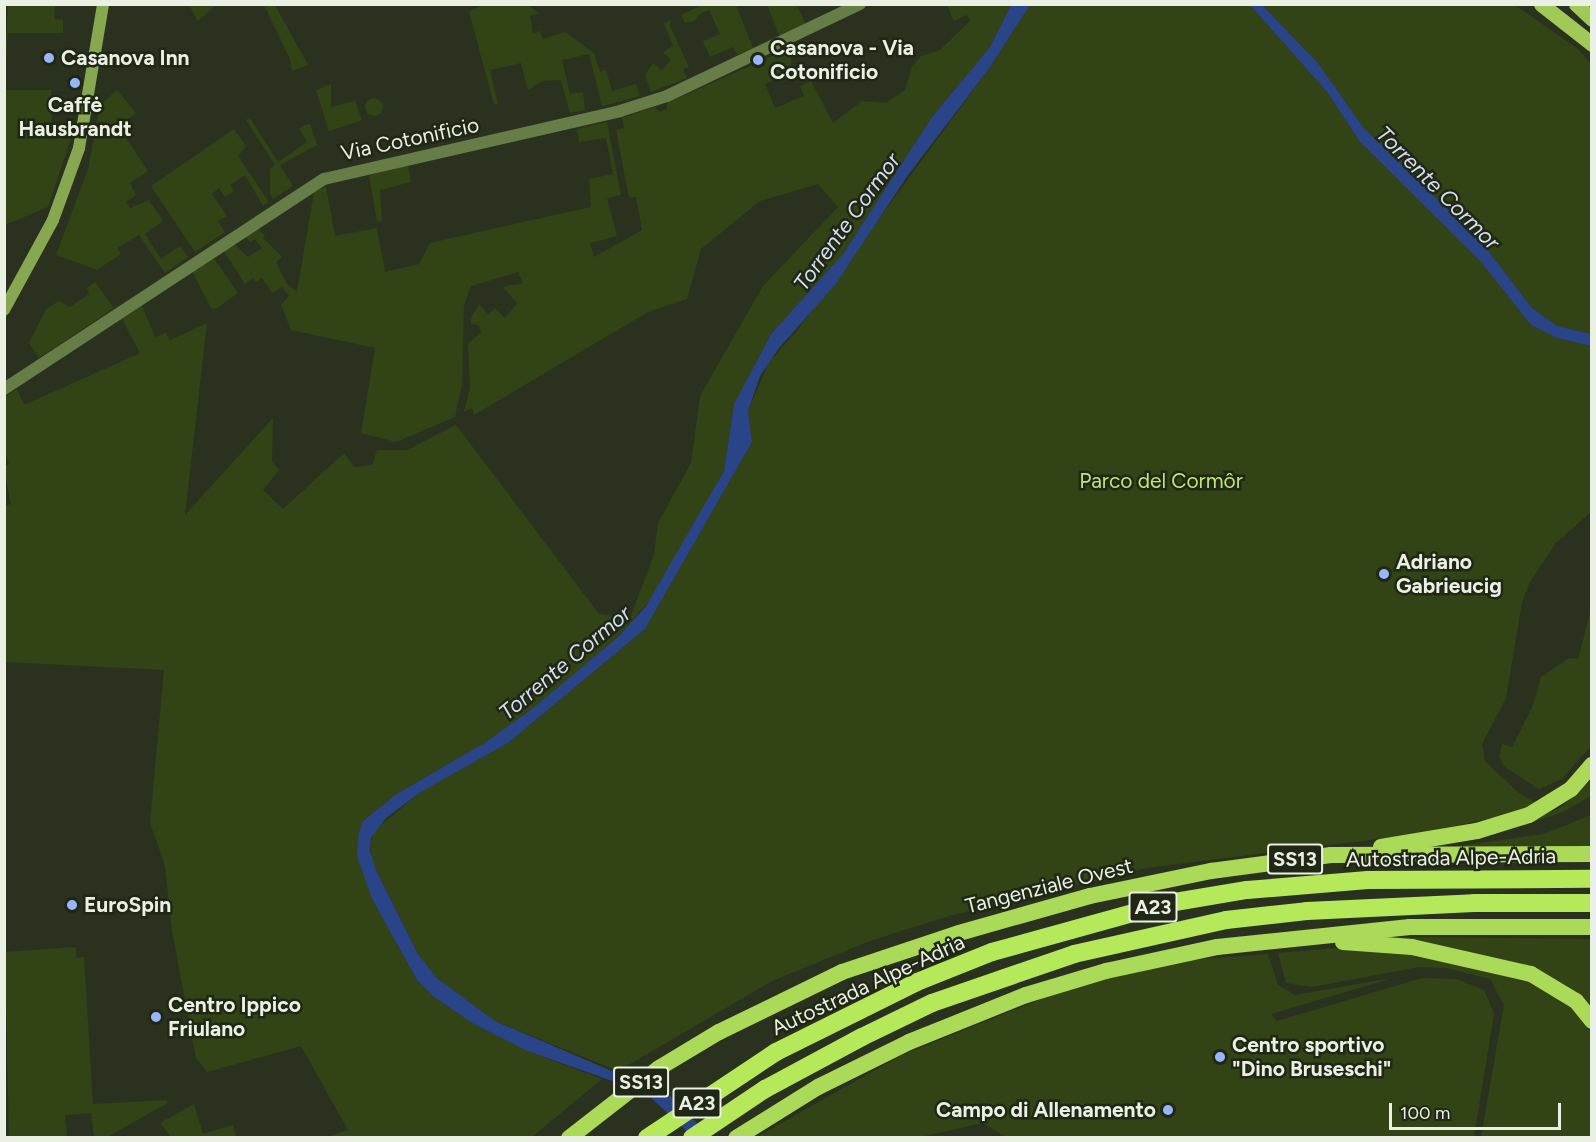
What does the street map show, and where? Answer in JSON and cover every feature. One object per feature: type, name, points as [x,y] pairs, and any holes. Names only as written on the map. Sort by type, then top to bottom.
[{"type":"highway","points":[[1331,855],[1477,831],[1516,820],[1556,801],[1592,765]]},
{"type":"highway","name":"Tangenziale Ovest","points":[[569,1137],[659,1068],[719,1032],[842,972],[959,933],[1090,896],[1178,878],[1331,855],[1592,854]]},
{"type":"highway","name":"Autostrada Alpe-Adria","points":[[647,1137],[747,1070],[843,1016],[970,960],[1169,903],[1247,890],[1368,880],[1592,879]]},
{"type":"highway","name":"Autostrada Alpe-Adria","points":[[692,1137],[765,1089],[932,1003],[1074,954],[1143,936],[1226,920],[1358,907],[1592,903]]},
{"type":"highway","points":[[736,1137],[787,1105],[909,1042],[1026,995],[1118,969],[1217,946],[1410,927],[1592,927]]},
{"type":"highway","points":[[1268,941],[1402,946],[1488,962],[1531,974],[1556,986],[1576,1001],[1592,1021]]},
{"type":"main road","points":[[4,310],[53,220],[79,148],[103,4]]},
{"type":"main road","points":[[1541,4],[1592,44]]},
{"type":"main road","points":[[1576,4],[1592,19]]},
{"type":"street","name":"Via Cotonificio","points":[[8,385],[324,179],[620,111],[667,96],[860,4]]},
{"type":"green space","points":[[704,4],[736,5],[753,48],[737,55],[733,47],[710,57],[703,41],[720,34],[709,10],[698,15],[695,21],[685,23],[681,15]]},
{"type":"green space","points":[[8,5],[55,5],[54,19],[63,20],[63,33],[8,33],[5,69]]},
{"type":"green space","points":[[189,5],[216,5],[198,21]]},
{"type":"green space","points":[[264,5],[275,5],[308,65],[292,71],[290,59]]},
{"type":"green space","points":[[482,5],[527,5],[539,13],[530,16],[533,33],[540,31],[543,39],[565,32],[594,53],[600,72],[606,70],[612,91],[636,84],[640,96],[602,106],[589,54],[562,60],[570,94],[583,92],[585,110],[570,113],[561,80],[542,81],[528,90],[521,63],[490,70],[498,104],[494,104],[469,12]]},
{"type":"green space","points":[[767,5],[797,5],[806,24],[780,37]]},
{"type":"green space","points":[[947,5],[1011,5],[990,47],[932,117],[843,254],[771,334],[734,404],[724,471],[657,592],[618,637],[533,709],[486,742],[395,795],[363,821],[359,832],[372,899],[417,980],[434,997],[472,1023],[525,1050],[602,1079],[532,1137],[327,1137],[348,1130],[301,1046],[207,1072],[196,1058],[172,931],[165,866],[150,822],[164,670],[5,662],[4,506],[11,504],[5,475],[5,466],[9,464],[5,452],[5,397],[17,389],[24,405],[140,353],[122,319],[142,306],[155,337],[166,333],[170,340],[207,323],[185,515],[273,418],[272,462],[279,470],[263,490],[283,509],[344,453],[354,467],[372,465],[377,450],[407,450],[456,425],[599,614],[630,618],[654,555],[658,523],[691,463],[700,396],[763,286],[838,207],[818,184],[760,201],[701,249],[687,299],[648,312],[474,415],[472,408],[464,412],[470,388],[468,344],[481,332],[479,325],[471,324],[471,318],[479,304],[488,315],[495,308],[505,318],[517,303],[503,287],[523,283],[518,272],[471,286],[464,305],[462,385],[455,417],[396,442],[361,433],[375,348],[291,330],[281,305],[289,296],[282,287],[272,293],[262,278],[256,282],[253,278],[245,284],[223,250],[233,243],[248,257],[262,248],[255,239],[250,242],[245,236],[257,227],[265,236],[263,238],[282,257],[276,262],[287,284],[297,292],[314,192],[326,186],[335,236],[377,228],[385,272],[419,264],[430,243],[591,207],[589,179],[613,174],[606,138],[579,142],[577,129],[607,122],[621,195],[607,198],[617,236],[590,243],[594,257],[642,230],[636,197],[629,198],[616,130],[624,128],[622,118],[655,107],[660,112],[667,109],[667,103],[790,48],[792,72],[765,84],[775,108],[804,96],[800,86],[811,81],[833,123],[862,101],[886,103],[905,90],[912,67],[921,56],[940,50],[970,21],[967,15],[954,21]]},
{"type":"green space","name":"Parco del Cormôr","points":[[1030,5],[1250,5],[1327,92],[1360,142],[1481,262],[1531,325],[1557,338],[1591,346],[1591,512],[1556,543],[1530,582],[1522,602],[1506,698],[1482,744],[1485,761],[1520,794],[1538,804],[1497,817],[1418,834],[1147,868],[949,916],[870,941],[772,981],[618,1071],[495,1021],[437,978],[418,954],[372,861],[370,843],[375,830],[421,792],[508,743],[645,629],[752,442],[748,411],[769,362],[796,332],[988,70]]},
{"type":"green space","points":[[1262,5],[1515,5],[1578,49],[1591,64],[1591,334],[1557,326],[1532,308],[1483,244],[1363,127],[1318,63]]},
{"type":"green space","points":[[671,20],[670,26],[689,67],[683,69],[687,78],[651,92],[645,75],[653,63],[662,70],[671,60],[663,52],[673,46],[664,23]]},
{"type":"green space","points":[[331,84],[331,107],[355,101],[362,120],[329,131],[316,90]]},
{"type":"green space","points":[[5,90],[51,90],[52,140],[76,124],[48,207],[5,225]]},
{"type":"green space","points":[[117,90],[136,113],[118,126],[148,171],[130,183],[136,195],[126,202],[130,208],[149,200],[163,221],[145,234],[161,259],[180,246],[188,257],[165,273],[139,235],[117,248],[121,254],[97,270],[56,255],[88,169],[100,105]]},
{"type":"green space","points":[[374,98],[380,101],[383,107],[380,113],[374,116],[368,113],[365,107],[368,101]]},
{"type":"green space","points":[[250,118],[278,162],[307,142],[299,128],[303,126],[310,124],[317,145],[280,165],[293,186],[273,199],[270,194],[270,169],[275,165],[246,120]]},
{"type":"green space","points":[[234,129],[246,146],[238,156],[269,202],[263,206],[245,175],[230,185],[234,191],[225,197],[219,188],[212,194],[227,216],[218,221],[225,232],[195,252],[151,186]]},
{"type":"green space","points":[[408,165],[411,182],[380,190],[382,221],[377,221],[369,175]]},
{"type":"green space","points":[[213,257],[238,293],[216,309],[211,308],[192,271]]},
{"type":"green space","points":[[95,282],[114,308],[39,358],[29,343],[46,309],[59,301],[70,307],[89,294],[87,288]]},
{"type":"green space","points":[[1591,609],[1591,746],[1562,779],[1539,789],[1505,767],[1499,757],[1502,744],[1512,747],[1533,705],[1541,677],[1569,658],[1578,659]]},
{"type":"green space","points":[[1591,780],[1591,796],[1563,812],[1524,825],[1563,806]]},
{"type":"green space","points":[[1591,815],[1591,848],[1445,848],[1544,834]]},
{"type":"green space","points":[[1386,937],[1591,939],[1591,1009],[1568,986],[1538,971]]},
{"type":"green space","points":[[76,947],[76,958],[84,957],[93,1104],[167,1100],[168,1103],[107,1137],[94,1137],[91,1113],[65,1115],[67,1137],[9,1137],[5,952]]},
{"type":"green space","points":[[1334,948],[1398,950],[1522,977],[1571,1005],[1591,1033],[1591,1137],[1481,1137],[1504,1005],[1490,979],[1446,968],[1419,967],[1312,987],[1286,983],[1278,953]]},
{"type":"green space","name":"Centro sportivo \"Dino Bruseschi\"","points":[[1268,954],[1278,985],[1295,995],[1393,978],[1271,1014],[1277,1021],[1422,978],[1457,979],[1484,990],[1494,1014],[1474,1137],[1007,1138],[983,1123],[920,1137],[755,1138],[900,1056],[1061,991],[1177,961]]},
{"type":"green space","points":[[194,1104],[203,1134],[233,1125],[236,1137],[171,1137],[160,1123]]},
{"type":"water","points":[[1011,5],[1030,5],[988,70],[908,175],[835,285],[779,348],[760,376],[748,411],[752,442],[645,629],[508,743],[421,792],[386,818],[371,838],[370,851],[376,870],[418,954],[437,978],[495,1021],[670,1096],[711,1137],[693,1137],[646,1093],[525,1050],[472,1023],[434,997],[417,980],[372,899],[357,856],[359,832],[363,821],[395,795],[486,742],[532,709],[618,637],[646,606],[724,471],[734,404],[771,334],[843,254],[932,117],[990,47]]},
{"type":"water","points":[[1250,5],[1262,5],[1318,63],[1363,127],[1483,244],[1532,308],[1557,326],[1591,334],[1591,346],[1557,338],[1531,325],[1481,262],[1360,142],[1327,92]]},
{"type":"place","name":"Casanova Inn","points":[[49,58]]},
{"type":"place","name":"Casanova - Via Cotonificio","points":[[758,60]]},
{"type":"place","name":"Caffė Hausbrandt","points":[[75,83]]},
{"type":"place","name":"Adriano Gabrieucig","points":[[1384,574]]},
{"type":"place","name":"EuroSpin","points":[[72,905]]},
{"type":"place","name":"Centro Ippico Friulano","points":[[156,1017]]},
{"type":"place","name":"Centro sportivo \"Dino Bruseschi\"","points":[[1220,1057]]},
{"type":"place","name":"Campo di Allenamento","points":[[1168,1110]]},
{"type":"water label","name":"Torrente Cormor","points":[[1438,188]]},
{"type":"water label","name":"Torrente Cormor","points":[[847,222]]},
{"type":"water label","name":"Torrente Cormor","points":[[565,663]]}]
